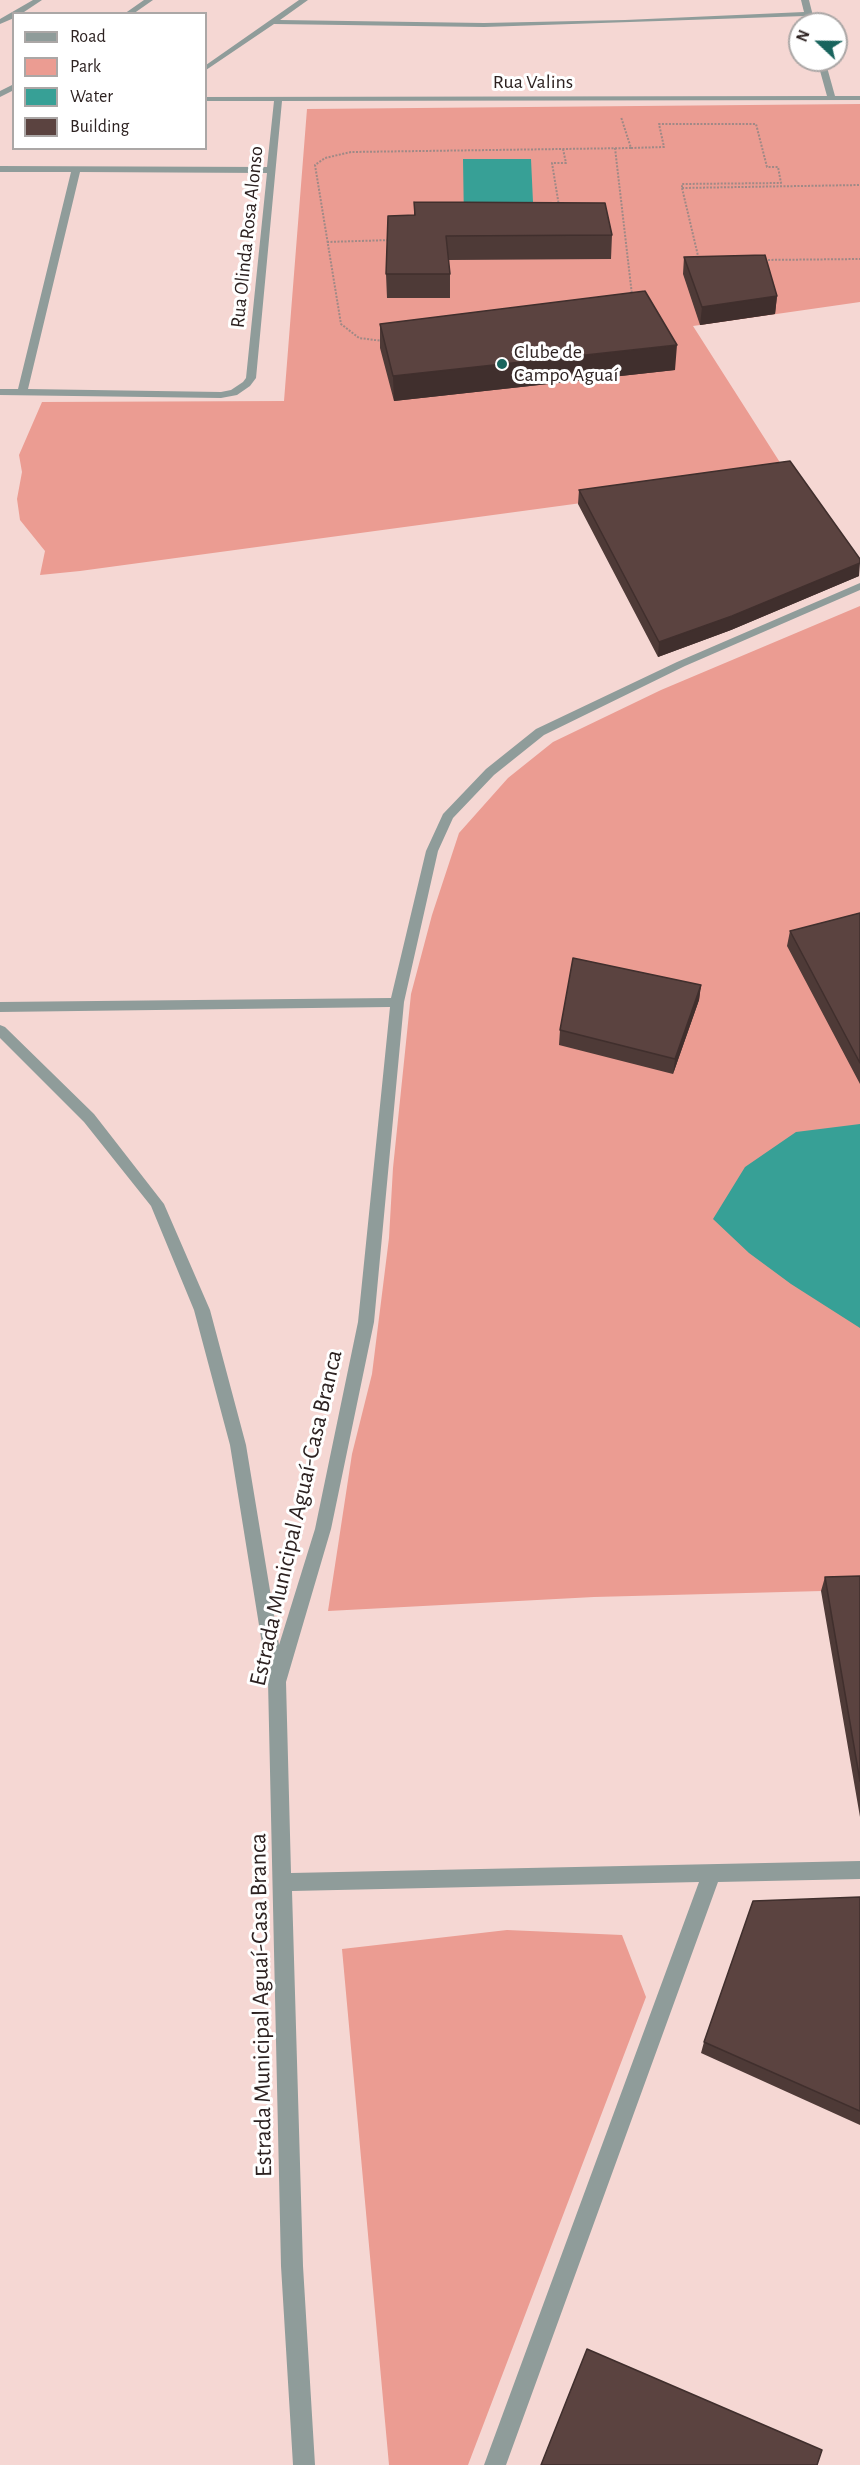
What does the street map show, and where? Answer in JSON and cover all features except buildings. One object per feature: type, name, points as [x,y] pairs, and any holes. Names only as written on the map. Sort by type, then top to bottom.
[{"type":"street","points":[[17,12],[38,0]]},
{"type":"street","points":[[130,12],[150,0]]},
{"type":"street","points":[[207,67],[304,0]]},
{"type":"street","points":[[272,22],[495,24],[625,22],[788,15]]},
{"type":"street","points":[[824,72],[832,98]]},
{"type":"street","name":"Rua Valins","points":[[207,99],[860,98]]},
{"type":"street","name":"Rua Olinda Rosa Alonso","points":[[22,392],[221,395],[243,389],[251,378],[278,100]]},
{"type":"street","points":[[0,169],[272,170]]},
{"type":"street","points":[[0,392],[22,392],[76,169]]},
{"type":"street","name":"Estrada Municipal Aguaí-Casa Branca","points":[[304,2465],[292,2266],[277,1682],[323,1528],[366,1322],[397,1002],[432,851],[447,818],[490,772],[540,732],[681,664],[860,586]]},
{"type":"street","points":[[0,1006],[397,1002]]},
{"type":"street","points":[[0,1030],[89,1118],[157,1204],[202,1310],[238,1445],[277,1682]]},
{"type":"street","points":[[281,1882],[860,1870]]},
{"type":"street","points":[[495,2465],[712,1873]]},
{"type":"path","points":[[619,110],[631,148]]},
{"type":"path","points":[[390,341],[359,338],[341,324],[315,165],[325,158],[351,152],[664,147],[659,124],[756,124],[767,167],[778,167],[781,183],[682,184],[699,260]]},
{"type":"path","points":[[615,148],[632,299]]},
{"type":"path","points":[[560,215],[552,163],[566,163],[563,149]]},
{"type":"path","points":[[682,188],[860,184]]},
{"type":"path","points":[[327,242],[398,240]]},
{"type":"path","points":[[756,260],[860,259]]},
{"type":"green space","name":"Clube de Campo Aguaí","points":[[860,104],[860,302],[693,326],[788,475],[40,575],[45,551],[20,520],[17,499],[22,472],[19,455],[42,402],[284,401],[307,109]]},
{"type":"green space","points":[[860,606],[860,1590],[594,1597],[328,1611],[352,1454],[372,1374],[389,1238],[393,1168],[411,994],[432,915],[459,833],[508,778],[553,742],[661,690]]},
{"type":"green space","points":[[507,1930],[622,1935],[646,1997],[468,2465],[389,2465],[342,1949]]},
{"type":"water","points":[[463,159],[531,159],[534,224],[464,223]]},
{"type":"water","points":[[860,1124],[860,1328],[791,1284],[749,1253],[713,1219],[745,1167],[796,1132]]},
{"type":"place","name":"Clube de Campo Aguaí","points":[[502,364]]}]
